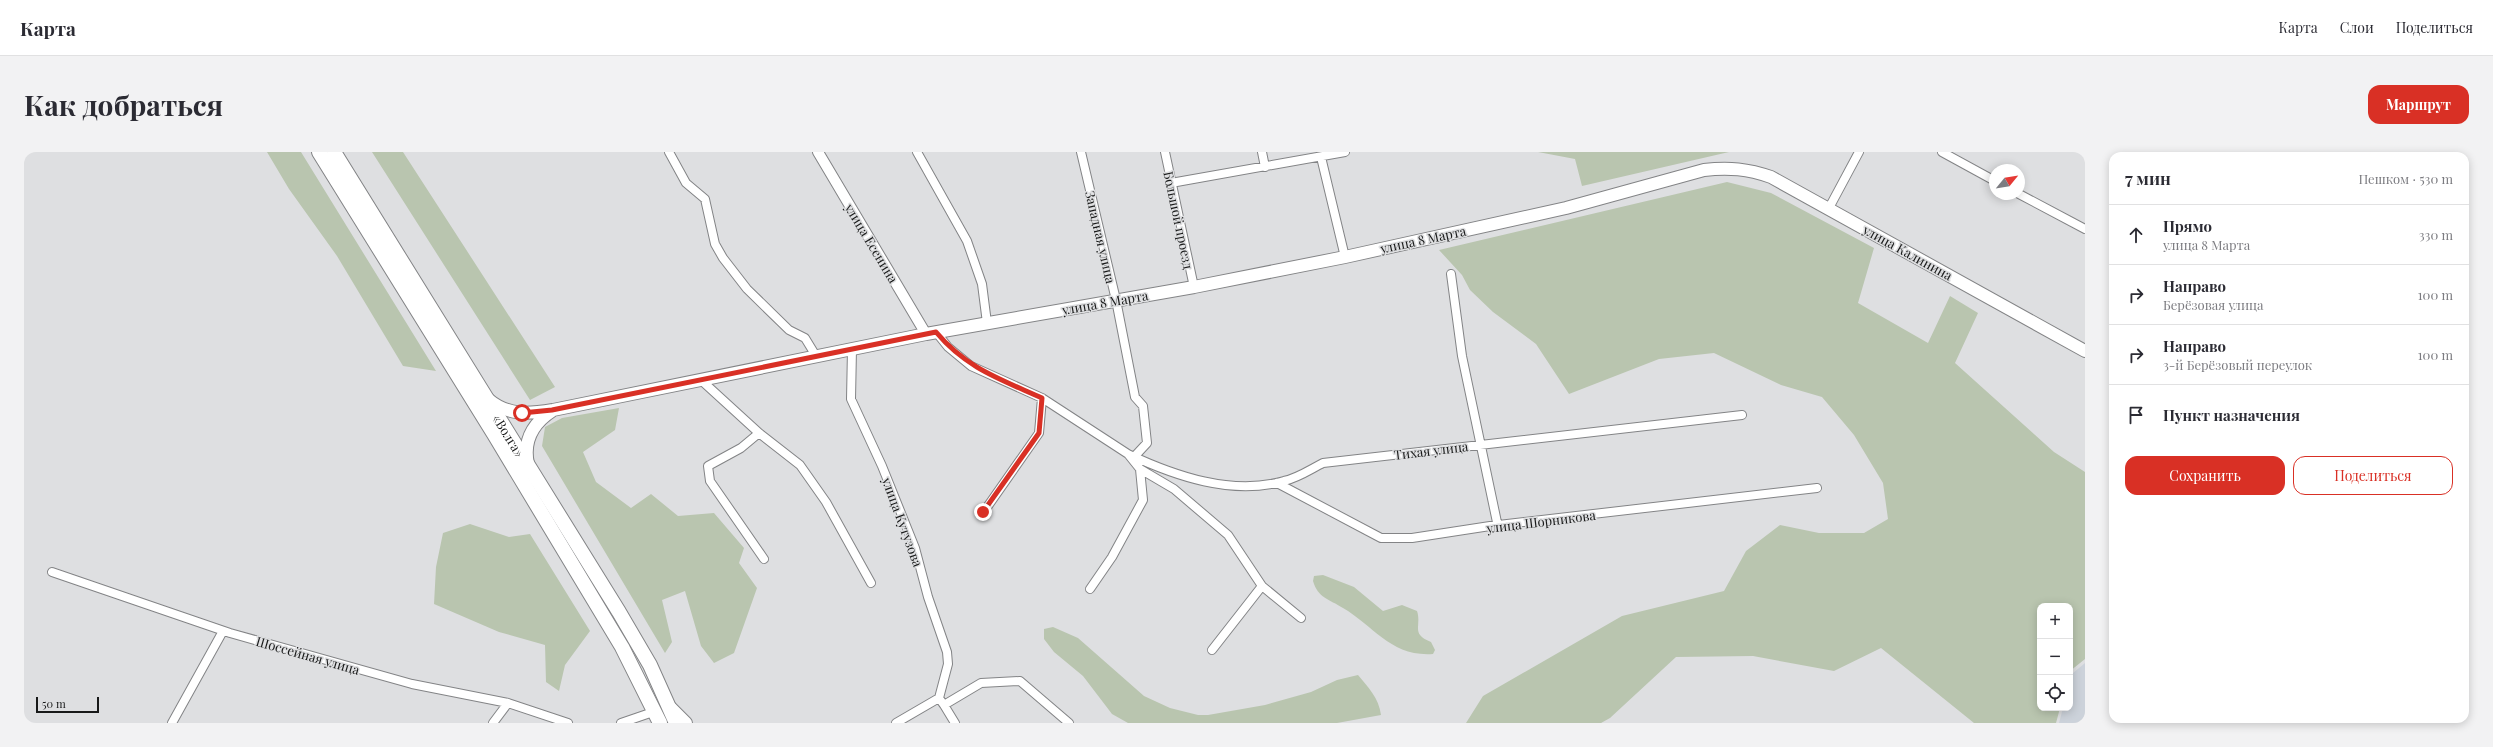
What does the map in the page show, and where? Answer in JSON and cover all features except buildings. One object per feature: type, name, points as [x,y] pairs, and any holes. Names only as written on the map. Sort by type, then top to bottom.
[{"type":"highway","name":"«Волга»","points":[[319,152],[535,502],[622,647],[658,717]]},
{"type":"highway","name":"«Волга»","points":[[334,152],[619,612],[650,666],[676,723]]},
{"type":"main road","name":"улица 8 Марта","points":[[486,397],[507,411],[532,414],[931,333],[1194,287],[1345,257],[1566,208],[1704,170],[1725,168]]},
{"type":"main road","name":"улица Калинина","points":[[1725,168],[1749,170],[1771,178],[1829,208],[2085,351]]},
{"type":"main road","points":[[528,464],[526,448],[530,434],[536,424],[552,410]]},
{"type":"main road","points":[[670,707],[686,723]]},
{"type":"street","points":[[669,152],[686,183],[705,199],[715,244],[723,258],[747,289],[789,330],[805,338],[816,356]]},
{"type":"street","name":"улица Есенина","points":[[818,152],[931,333]]},
{"type":"street","points":[[917,152],[968,241],[982,284],[987,323]]},
{"type":"street","name":"Западная улица","points":[[1081,152],[1116,300],[1135,397],[1143,406],[1147,444],[1131,455]]},
{"type":"street","name":"Большой проезд","points":[[1165,152],[1194,287]]},
{"type":"street","points":[[1262,152],[1265,167]]},
{"type":"street","points":[[1171,183],[1345,152]]},
{"type":"street","points":[[1829,208],[1859,152]]},
{"type":"street","points":[[1942,152],[1989,178]]},
{"type":"street","points":[[1321,157],[1345,257]]},
{"type":"street","points":[[2025,197],[2085,229]]},
{"type":"street","points":[[1451,274],[1462,356],[1498,527]]},
{"type":"street","points":[[931,333],[971,366],[1042,398],[1131,455],[1140,469],[1174,489],[1228,535],[1262,586],[1301,618]]},
{"type":"street","name":"улица Кутузова","points":[[852,349],[851,399],[882,466],[915,548],[928,598],[947,652],[948,664],[941,701]]},
{"type":"street","points":[[701,380],[759,433],[800,465],[826,502],[871,583]]},
{"type":"street","points":[[983,512],[1039,433],[1042,398]]},
{"type":"street","name":"Тихая улица","points":[[1131,455],[1164,470],[1206,481],[1242,487],[1277,483],[1323,463],[1742,415]]},
{"type":"street","points":[[759,433],[741,448],[708,466],[710,481],[764,559]]},
{"type":"street","points":[[1090,589],[1112,557],[1143,500],[1140,469]]},
{"type":"street","name":"улица Шорникова","points":[[1277,483],[1381,538],[1412,538],[1817,488]]},
{"type":"street","name":"Шоссейная улица","points":[[52,572],[223,631],[412,684],[508,703],[568,723]]},
{"type":"street","points":[[1212,650],[1262,586]]},
{"type":"street","points":[[182,723],[175,720],[223,631]]},
{"type":"street","points":[[896,723],[981,683],[1020,681],[1069,723]]},
{"type":"street","points":[[941,701],[955,723]]},
{"type":"street","points":[[494,723],[508,703]]},
{"type":"street","points":[[621,723],[658,717]]},
{"type":"shaded area","points":[[2085,663],[2085,723],[2059,723],[2062,711],[2073,711],[2073,673]]},
{"type":"green space","points":[[267,152],[301,152],[436,371],[403,366],[337,256],[289,189]]},
{"type":"green space","points":[[372,152],[403,152],[555,387],[530,400]]},
{"type":"green space","points":[[1538,152],[1729,152],[1582,186],[1575,159]]},
{"type":"green space","points":[[1727,182],[1771,193],[1874,248],[1858,303],[1928,343],[1950,296],[1978,313],[1955,363],[2054,452],[2085,472],[2085,659],[2073,669],[2073,603],[2037,603],[2037,711],[2059,711],[2056,723],[1974,723],[1881,648],[1834,671],[1753,656],[1676,657],[1610,718],[1601,723],[1466,723],[1483,696],[1622,616],[1724,591],[1746,551],[1780,525],[1819,533],[1864,533],[1888,519],[1883,483],[1854,435],[1822,397],[1781,385],[1714,353],[1659,359],[1569,394],[1536,344],[1493,312],[1470,290],[1462,275],[1439,250]]},
{"type":"green space","points":[[619,408],[615,430],[583,452],[596,482],[631,508],[651,494],[678,516],[714,513],[744,548],[739,563],[757,588],[734,653],[714,663],[701,646],[685,591],[662,600],[672,642],[665,653],[542,446],[545,427],[562,418]]},
{"type":"green space","points":[[470,524],[509,537],[530,534],[590,631],[565,665],[559,691],[546,682],[545,645],[499,632],[434,604],[436,567],[443,533]]},
{"type":"green space","points":[[1323,575],[1354,587],[1383,611],[1402,605],[1417,611],[1419,633],[1431,642],[1435,650],[1433,654],[1418,654],[1394,646],[1354,615],[1325,598],[1315,587],[1313,581],[1314,576]]},
{"type":"green space","points":[[1053,627],[1078,638],[1144,696],[1170,708],[1198,715],[1208,715],[1265,705],[1311,692],[1337,680],[1358,675],[1369,688],[1378,703],[1381,715],[1337,723],[1128,723],[1112,714],[1083,676],[1054,652],[1044,639],[1044,629]]},
{"type":"route","points":[[522,413],[532,414],[936,332],[948,347],[971,366],[1042,398],[1039,433],[983,512]]}]
